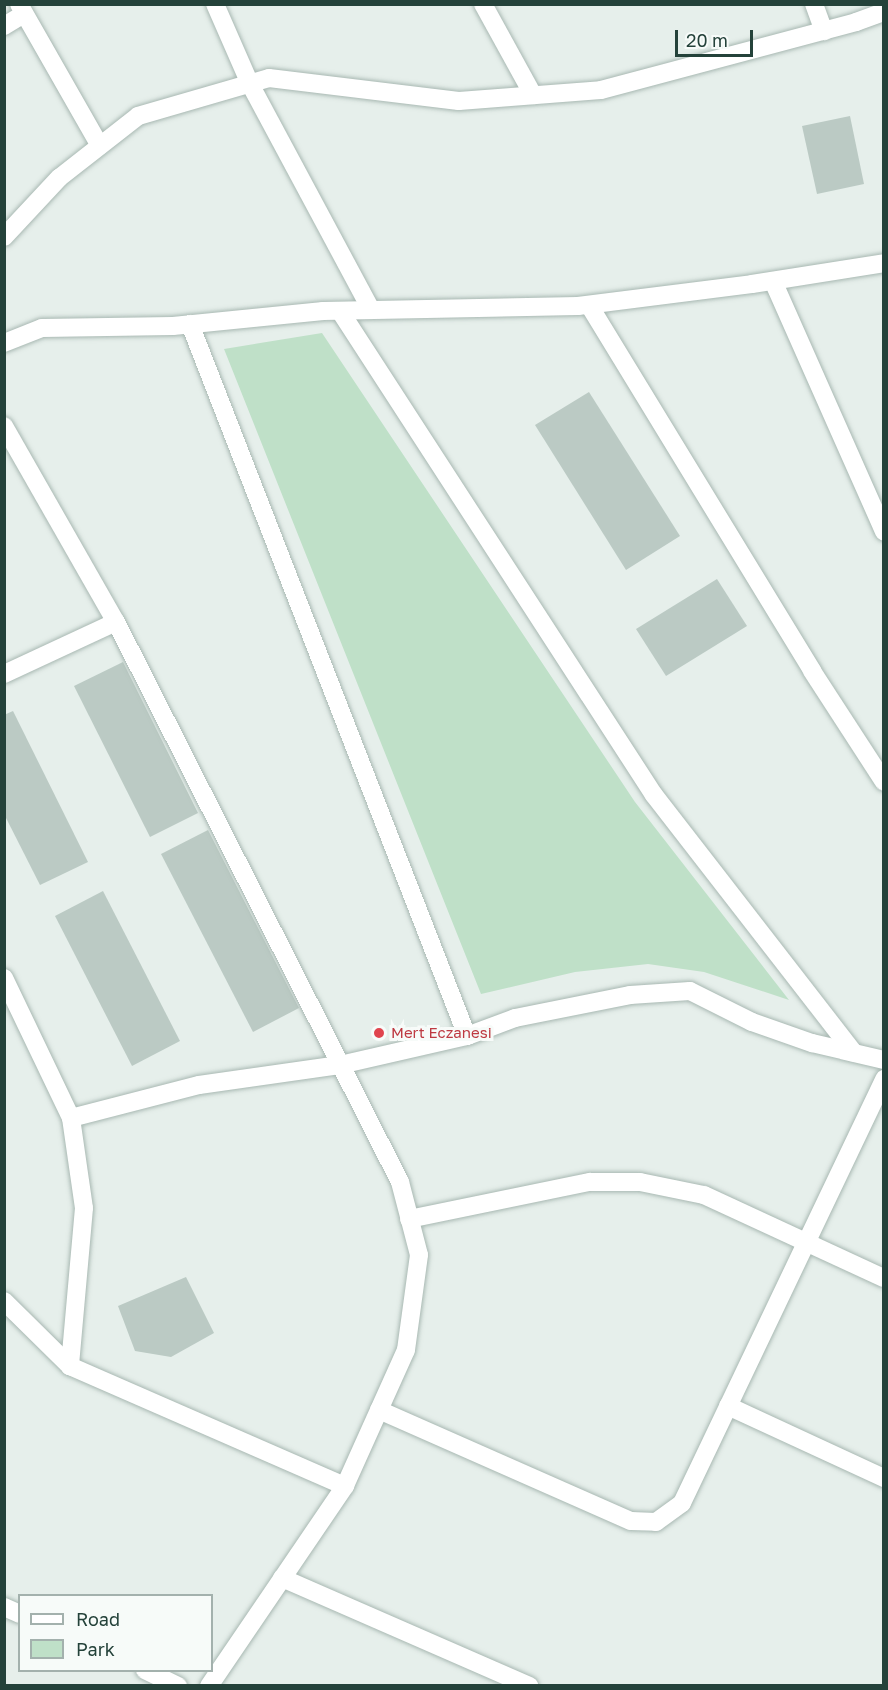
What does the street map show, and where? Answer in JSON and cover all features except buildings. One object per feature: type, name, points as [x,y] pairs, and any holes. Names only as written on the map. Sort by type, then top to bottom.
[{"type":"street","points":[[215,4],[250,84],[371,310]]},
{"type":"street","points":[[483,4],[532,95]]},
{"type":"street","points":[[814,4],[825,31]]},
{"type":"street","points":[[4,26],[22,9],[100,146]]},
{"type":"street","points":[[4,237],[59,177],[138,116],[269,78],[459,101],[601,90],[825,31],[884,12]]},
{"type":"street","points":[[4,343],[42,328],[190,324],[340,311],[589,305],[773,281],[884,263]]},
{"type":"street","points":[[773,281],[882,524]]},
{"type":"street","points":[[589,305],[812,671],[884,782]]},
{"type":"street","points":[[340,311],[654,795],[854,1053]]},
{"type":"street","points":[[190,324],[467,1036]]},
{"type":"street","points":[[4,426],[116,622],[400,1182],[419,1255],[406,1350],[345,1486],[209,1686]]},
{"type":"street","points":[[4,674],[116,622]]},
{"type":"street","points":[[4,978],[71,1118],[84,1208],[70,1366]]},
{"type":"street","points":[[71,1118],[199,1085],[340,1065],[467,1036],[515,1017],[630,995],[690,991],[752,1022],[812,1043],[884,1060]]},
{"type":"street","points":[[379,1410],[632,1521],[656,1522],[682,1503],[883,1083]]},
{"type":"street","points":[[409,1219],[590,1182],[640,1182],[704,1195],[884,1278]]},
{"type":"street","points":[[4,1300],[70,1366],[345,1486]]},
{"type":"street","points":[[728,1406],[884,1478]]},
{"type":"street","points":[[282,1578],[529,1686]]},
{"type":"street","points":[[147,1672],[178,1686]]},
{"type":"green space","points":[[322,333],[635,802],[789,1000],[704,972],[648,964],[575,972],[481,994],[224,349]]},
{"type":"place","name":"Mert Eczanesi","points":[[379,1033]]}]
